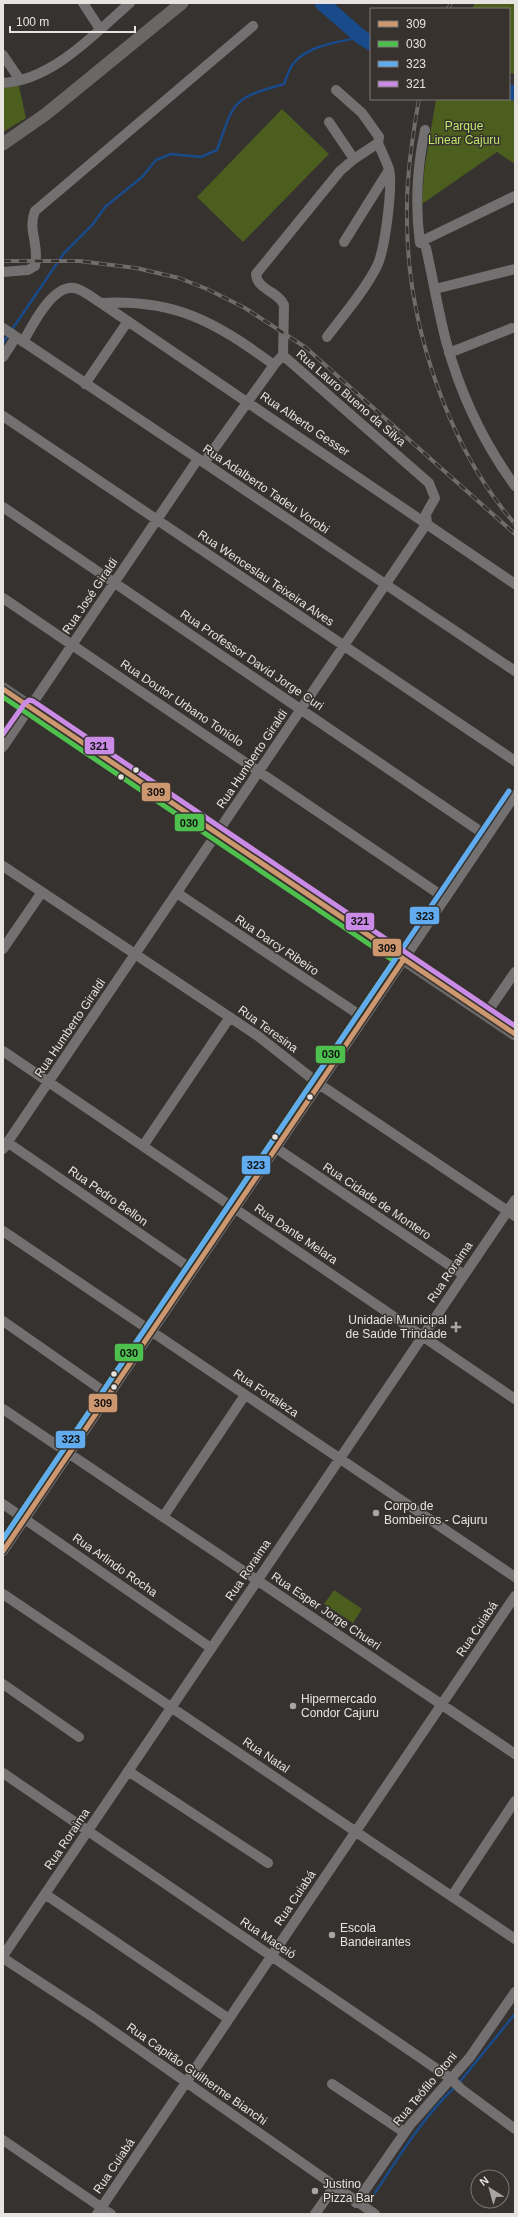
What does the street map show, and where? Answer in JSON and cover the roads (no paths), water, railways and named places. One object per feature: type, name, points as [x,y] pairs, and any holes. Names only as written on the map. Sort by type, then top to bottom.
[{"type":"main road","points":[[3,144],[46,114],[182,3]]},
{"type":"main road","points":[[3,689],[515,1034]]},
{"type":"street","points":[[83,3],[100,29]]},
{"type":"street","points":[[3,83],[20,80],[58,62],[130,3]]},
{"type":"street","points":[[3,272],[28,270],[35,266],[36,242],[31,221],[35,211],[253,26]]},
{"type":"street","points":[[3,55],[20,80]]},
{"type":"street","points":[[328,337],[364,288],[377,266],[382,252],[388,212],[389,170],[378,144],[379,137],[362,113],[336,90]]},
{"type":"street","points":[[329,122],[354,159]]},
{"type":"street","points":[[425,130],[420,157],[417,205],[424,244],[449,353],[478,427],[515,486]]},
{"type":"street","points":[[284,357],[284,305],[281,298],[260,285],[256,280],[256,274],[340,171],[354,159],[378,144]]},
{"type":"street","points":[[344,242],[389,170]]},
{"type":"street","points":[[424,244],[515,196]]},
{"type":"street","points":[[435,290],[515,268]]},
{"type":"street","name":"Rua Alberto Gesser","points":[[20,339],[54,296],[68,289],[77,289],[101,303],[249,402],[515,584]]},
{"type":"street","points":[[101,303],[144,304],[172,309],[196,316],[234,336],[274,365]]},
{"type":"street","points":[[85,384],[128,321]]},
{"type":"street","points":[[449,353],[512,328]]},
{"type":"street","name":"Rua Adalberto Tadeu Vorobi","points":[[3,329],[515,671]]},
{"type":"street","points":[[3,357],[20,339]]},
{"type":"street","name":"Rua Lauro Bueno da Silva","points":[[274,365],[279,358],[284,357],[429,484],[435,498],[426,514],[427,523]]},
{"type":"street","name":"Rua José Giraldi","points":[[3,747],[157,520],[201,461],[249,402],[274,365]]},
{"type":"street","name":"Rua Wenceslau Teixeira Alves","points":[[3,416],[515,761]]},
{"type":"street","name":"Rua Professor David Jorge Curi","points":[[3,507],[487,836]]},
{"type":"street","name":"Rua Humberto Giraldi","points":[[5,1146],[427,523]]},
{"type":"street","name":"Rua Doutor Urbano Toniolo","points":[[3,598],[445,898]]},
{"type":"street","points":[[3,1551],[515,795]]},
{"type":"street","name":"Rua Teresina","points":[[3,866],[230,1017],[275,1048],[319,1084],[511,1213]]},
{"type":"street","points":[[3,949],[42,892]]},
{"type":"street","name":"Rua Darcy Ribeiro","points":[[177,893],[364,1018]]},
{"type":"street","points":[[486,1014],[515,972]]},
{"type":"street","points":[[143,1146],[230,1017]]},
{"type":"street","name":"Rua Dante Melara","points":[[3,1052],[515,1398]]},
{"type":"street","name":"Rua Pedro Bellon","points":[[5,1146],[193,1270]]},
{"type":"street","name":"Rua Cidade de Montero","points":[[276,1148],[464,1275]]},
{"type":"street","name":"Rua Roraima","points":[[3,1957],[464,1275],[511,1213],[515,1200]]},
{"type":"street","name":"Rua Fortaleza","points":[[3,1232],[515,1577]]},
{"type":"street","points":[[3,1321],[109,1395]]},
{"type":"street","points":[[163,1517],[245,1395]]},
{"type":"street","name":"Rua Esper Jorge Chueri","points":[[3,1409],[515,1754]]},
{"type":"street","name":"Rua Arlindo Rocha","points":[[3,1504],[212,1648]]},
{"type":"street","name":"Rua Natal","points":[[3,1594],[515,1938]]},
{"type":"street","name":"Rua Cuiabá","points":[[99,2211],[515,1596]]},
{"type":"street","points":[[3,1684],[79,1737]]},
{"type":"street","points":[[128,1770],[268,1862]]},
{"type":"street","name":"Rua Maceió","points":[[3,1773],[450,2078],[461,2089],[515,2129]]},
{"type":"street","points":[[452,1896],[515,1801]]},
{"type":"street","points":[[45,1894],[229,2018]]},
{"type":"street","name":"Rua Capitão Guilherme Bianchi","points":[[3,1957],[93,2017],[365,2208]]},
{"type":"street","name":"Rua Teófilo Otoni","points":[[365,2208],[404,2132],[480,2044],[515,1992]]},
{"type":"street","points":[[332,2084],[404,2132]]},
{"type":"street","points":[[3,2140],[99,2211],[111,2214]]},
{"type":"street","points":[[316,2214],[334,2187]]},
{"type":"waterway","points":[[322,3],[361,37],[370,42]]},
{"type":"waterway","points":[[11,331],[64,253],[93,224],[105,207],[142,177],[156,160],[171,154],[201,157],[217,150],[232,111],[244,98],[284,84],[293,64],[307,52],[324,45],[361,37]]},
{"type":"waterway","points":[[510,92],[515,93]]},
{"type":"waterway","points":[[3,343],[8,335]]},
{"type":"waterway","points":[[458,2084],[515,2014]]},
{"type":"waterway","points":[[367,2205],[418,2129],[455,2087]]},
{"type":"railway","points":[[448,8],[451,3]]},
{"type":"railway","points":[[419,100],[407,189],[407,219],[409,258],[414,299],[423,340],[436,381],[451,420],[469,458],[491,493],[515,524]]},
{"type":"railway","points":[[3,261],[79,261],[136,268],[179,278],[207,289],[245,308],[305,347],[515,534]]},
{"type":"place","name":"Unidade Municipal de Saúde Trindade","points":[[456,1327]]},
{"type":"place","name":"Corpo de Bombeiros - Cajuru","points":[[376,1513]]},
{"type":"place","name":"Hipermercado Condor Cajuru","points":[[293,1706]]},
{"type":"place","name":"Escola Bandeirantes","points":[[332,1935]]},
{"type":"place","name":"Justino Pizza Bar","points":[[315,2191]]},
{"type":"park label","name":"Parque Linear Cajuru","points":[[464,133]]}]
